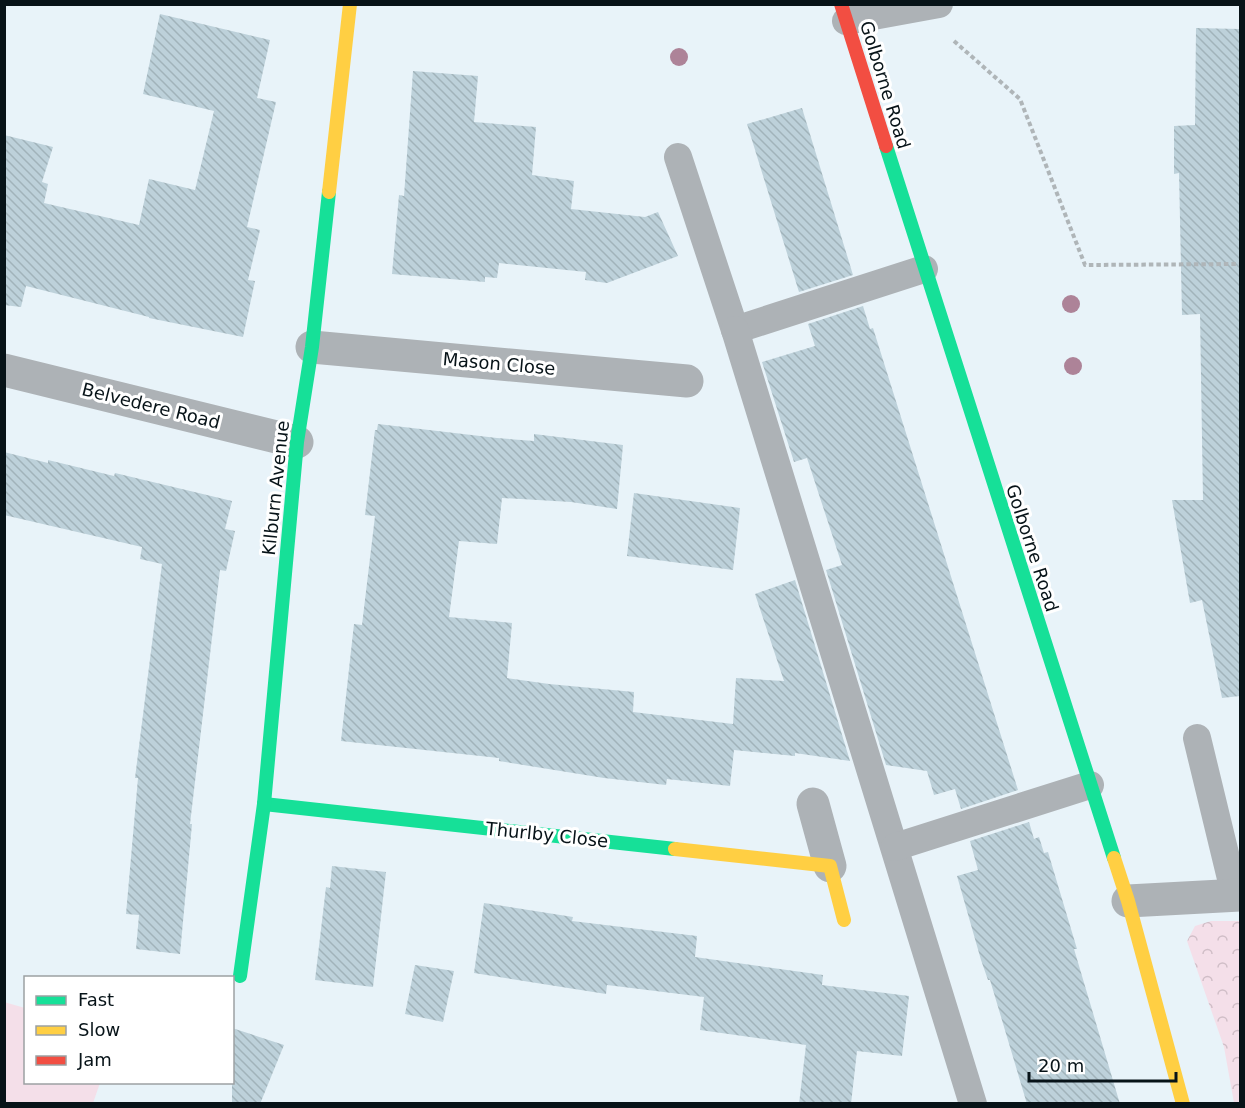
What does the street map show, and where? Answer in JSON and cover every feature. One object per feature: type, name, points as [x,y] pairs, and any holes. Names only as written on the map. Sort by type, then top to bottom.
[{"type":"street","name":"Kilburn Avenue","points":[[240,976],[264,804],[297,442],[312,347],[350,4]]},
{"type":"street","name":"Golborne Road","points":[[844,13],[1128,901],[1184,1104]]},
{"type":"street","name":"Mason Close","points":[[312,347],[687,381]]},
{"type":"street","name":"Belvedere Road","points":[[4,370],[297,442]]},
{"type":"street","name":"Thurlby Close","points":[[264,804],[830,866]]},
{"type":"street","points":[[813,804],[844,920]]},
{"type":"street","points":[[1128,901],[1238,895]]},
{"type":"lane","points":[[844,13],[939,4]]},
{"type":"lane","points":[[678,156],[735,330],[973,1104]]},
{"type":"lane","points":[[735,330],[924,269]]},
{"type":"lane","points":[[1197,738],[1238,895]]},
{"type":"lane","points":[[895,847],[1090,785]]},
{"type":"path","points":[[949,36],[1020,99],[1085,265],[1240,264]]},
{"type":"green space","points":[[1211,921],[1240,921],[1240,1103],[1234,1103],[1224,1047],[1187,941],[1195,926]]},
{"type":"green space","points":[[4,1002],[24,1008],[24,1084],[100,1084],[93,1103],[5,1103]]},
{"type":"building","points":[[160,14],[270,40],[257,98],[276,102],[247,227],[260,230],[248,280],[255,281],[243,337],[149,318],[26,286],[21,307],[4,305],[4,135],[53,147],[42,182],[48,184],[44,203],[139,225],[149,179],[195,190],[214,111],[143,94]]},
{"type":"building","points":[[1196,28],[1240,29],[1240,696],[1222,698],[1202,600],[1190,603],[1172,500],[1203,500],[1200,314],[1182,315],[1179,173],[1174,174],[1174,126],[1195,125]]},
{"type":"building","points":[[413,71],[478,76],[474,122],[536,127],[532,175],[574,181],[571,209],[645,217],[658,212],[678,256],[607,283],[585,280],[586,272],[499,263],[497,278],[485,277],[485,282],[392,274],[399,195],[404,196]]},
{"type":"building","points":[[802,108],[853,275],[799,292],[747,124]]},
{"type":"building","points":[[863,306],[870,329],[873,328],[1018,790],[961,809],[955,789],[934,795],[927,771],[886,765],[826,570],[842,565],[807,458],[794,462],[762,362],[815,346],[808,324]]},
{"type":"building","points":[[378,424],[497,438],[534,441],[534,434],[623,445],[617,509],[571,502],[502,498],[497,544],[459,541],[449,617],[512,623],[507,678],[634,692],[633,712],[733,724],[736,678],[784,681],[755,594],[795,580],[850,761],[795,753],[795,756],[734,750],[730,786],[667,779],[666,785],[604,778],[499,761],[499,758],[341,741],[354,624],[362,625],[375,516],[365,515],[375,430]]},
{"type":"building","points":[[4,452],[114,476],[115,473],[232,501],[225,529],[235,531],[226,571],[220,570],[190,824],[192,824],[180,954],[136,949],[139,915],[126,914],[138,778],[135,778],[162,564],[140,559],[142,547],[4,515]]},
{"type":"building","points":[[634,493],[740,508],[733,570],[627,556]]},
{"type":"building","points":[[1029,822],[1034,839],[1039,837],[1044,853],[1048,852],[1120,1104],[1027,1104],[957,876],[978,870],[970,841]]},
{"type":"building","points":[[332,866],[386,872],[373,987],[315,980],[326,887],[330,888]]},
{"type":"building","points":[[484,903],[573,917],[572,921],[697,936],[695,957],[823,975],[822,985],[909,996],[902,1056],[857,1051],[851,1104],[799,1104],[806,1045],[700,1030],[704,997],[607,985],[606,994],[474,973]]},
{"type":"building","points":[[415,965],[454,971],[443,1022],[405,1014]]},
{"type":"building","points":[[234,1029],[284,1045],[260,1104],[232,1104]]},
{"type":"traffic: fast","points":[[886,146],[1114,858]]},
{"type":"traffic: fast","points":[[240,976],[264,804],[297,442],[312,347],[329,192]]},
{"type":"traffic: fast","points":[[264,804],[675,849]]},
{"type":"traffic: slow","points":[[329,192],[350,4]]},
{"type":"traffic: slow","points":[[675,849],[830,866],[844,920]]},
{"type":"traffic: slow","points":[[1114,858],[1128,901],[1183,1104]]},
{"type":"traffic: jam","points":[[841,4],[886,146]]}]
